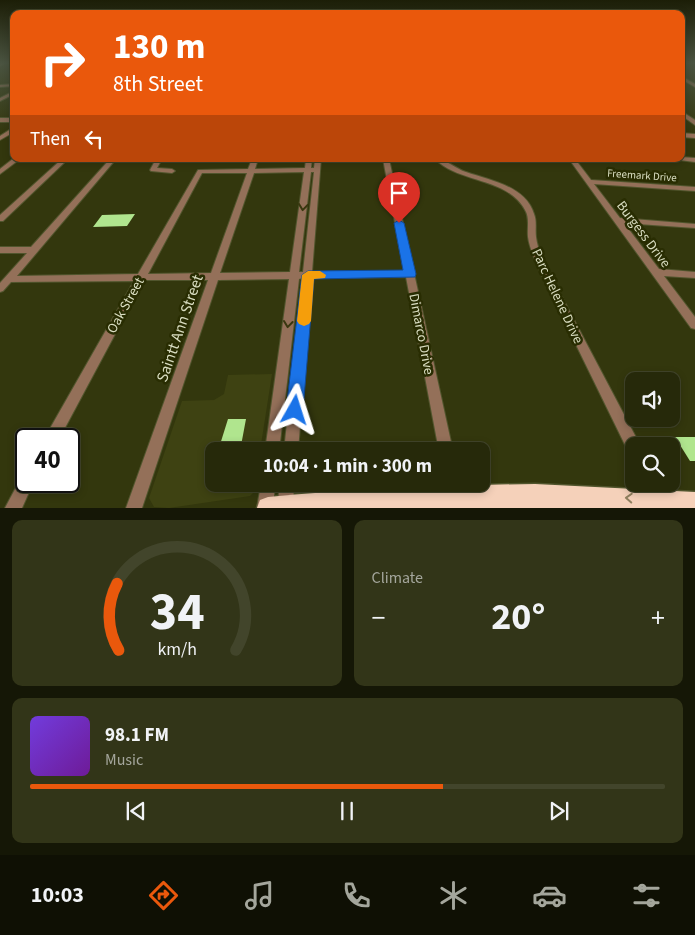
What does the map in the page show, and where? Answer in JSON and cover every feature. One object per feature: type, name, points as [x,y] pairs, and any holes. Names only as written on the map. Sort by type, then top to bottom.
[{"type":"highway","points":[[490,491],[575,495],[656,492],[695,502]]},
{"type":"highway","points":[[276,507],[367,503],[435,492]]},
{"type":"street","points":[[685,115],[695,123]]},
{"type":"street","points":[[0,172],[13,162]]},
{"type":"street","points":[[0,219],[62,162]]},
{"type":"street","points":[[0,289],[110,162]]},
{"type":"street","points":[[157,162],[153,170],[172,172]]},
{"type":"street","name":"Saintt Ann Street","points":[[134,508],[254,162]]},
{"type":"street","points":[[273,442],[309,162]]},
{"type":"street","points":[[292,442],[318,162]]},
{"type":"street","name":"Dimarco Drive","points":[[387,162],[444,442]]},
{"type":"street","name":"Parc Helene Drive","points":[[443,162],[455,170],[488,180],[507,189],[526,204],[531,216],[532,238],[540,263],[628,437]]},
{"type":"street","name":"Burgess Drive","points":[[574,162],[695,325]]},
{"type":"street","points":[[251,171],[317,170]]},
{"type":"street","name":"Oak Street","points":[[57,428],[200,172],[251,171]]},
{"type":"street","name":"Freemark Drive","points":[[589,182],[695,189]]},
{"type":"street","points":[[617,220],[695,226]]},
{"type":"street","points":[[0,250],[34,250]]},
{"type":"street","points":[[656,272],[695,275]]},
{"type":"street","points":[[9,279],[139,279],[410,274]]},
{"type":"street","points":[[271,492],[276,507]]},
{"type":"street","points":[[276,507],[284,492]]},
{"type":"street","points":[[13,508],[21,493]]},
{"type":"shaded area","points":[[272,374],[261,442],[205,442],[205,492],[254,492],[250,496],[169,508],[154,507],[149,498],[182,401],[214,400],[224,394],[228,375]]},
{"type":"building","points":[[135,214],[127,226],[93,227],[102,215]]},
{"type":"building","points":[[228,419],[246,419],[242,442],[221,442]]},
{"type":"building","points":[[680,437],[695,437],[695,461],[690,461],[680,445]]},
{"type":"slow traffic","points":[[304,321],[308,275],[320,275]]},
{"type":"route","points":[[295,410],[308,275],[410,274],[399,223]]}]
